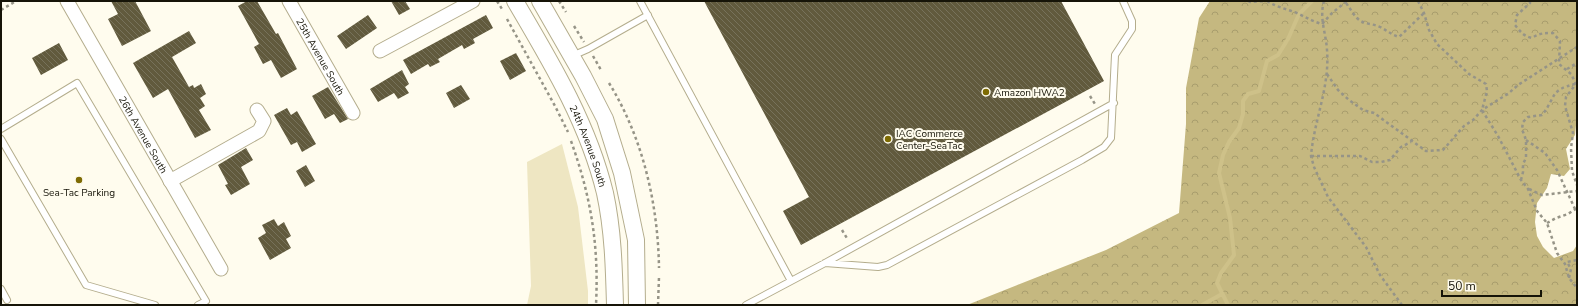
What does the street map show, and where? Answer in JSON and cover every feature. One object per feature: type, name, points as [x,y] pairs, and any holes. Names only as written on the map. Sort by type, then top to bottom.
[{"type":"street","name":"26th Avenue South","points":[[67,1],[221,269]]},
{"type":"street","name":"25th Avenue South","points":[[289,1],[353,113]]},
{"type":"street","points":[[380,51],[473,1]]},
{"type":"street","name":"24th Avenue South","points":[[515,1],[569,94],[588,139],[605,194],[614,258],[614,305]]},
{"type":"street","points":[[540,1],[605,119],[622,173],[636,240],[637,305]]},
{"type":"street","points":[[170,181],[260,131],[264,121],[257,110]]},
{"type":"lane","points":[[640,1],[791,281]]},
{"type":"lane","points":[[825,263],[878,267],[886,265],[1082,160],[1104,146],[1112,138],[1115,55],[1132,29],[1132,21],[1123,1]]},
{"type":"lane","points":[[571,56],[588,49],[648,15]]},
{"type":"lane","points":[[1,129],[77,83],[206,301],[198,305]]},
{"type":"lane","points":[[746,305],[1114,103]]},
{"type":"lane","points":[[1,139],[86,285],[155,305]]},
{"type":"lane","points":[[1,289],[8,300]]},
{"type":"path","points":[[1,10],[16,1]]},
{"type":"path","points":[[497,1],[555,106],[570,137],[579,162],[589,203],[595,238],[597,282],[596,305]]},
{"type":"path","points":[[559,1],[566,12]]},
{"type":"path","points":[[1248,1],[1266,1],[1277,7],[1299,14],[1313,22],[1322,24]]},
{"type":"path","points":[[1324,1],[1322,24],[1327,51],[1327,74],[1310,156],[1328,197],[1366,247],[1380,275],[1402,305]]},
{"type":"path","points":[[1418,1],[1424,13],[1428,30],[1437,44],[1469,74],[1486,84],[1487,91],[1482,110],[1498,136],[1521,180],[1528,189],[1537,210],[1547,223],[1557,253],[1565,264],[1569,278],[1577,288]]},
{"type":"path","points":[[1530,1],[1530,3],[1517,15],[1515,24],[1527,37],[1532,38],[1543,33],[1553,33],[1560,41],[1559,64],[1567,69],[1576,84]]},
{"type":"path","points":[[1322,24],[1332,12],[1347,2],[1357,18],[1365,23],[1380,27],[1389,34],[1399,37],[1424,13]]},
{"type":"path","points":[[1327,74],[1338,90],[1349,100],[1363,110],[1374,113],[1426,152],[1443,150],[1464,126],[1473,120],[1482,110],[1577,48]]},
{"type":"path","points":[[1567,69],[1577,63]]},
{"type":"path","points":[[609,83],[629,120],[638,142],[648,176],[659,240],[659,268]]},
{"type":"path","points":[[1521,180],[1523,164],[1526,158],[1526,140],[1522,129],[1523,122],[1528,117],[1542,115],[1548,107],[1555,92],[1566,86],[1576,84]]},
{"type":"path","points":[[1576,84],[1566,97],[1565,106],[1573,133],[1571,148],[1572,171],[1577,185]]},
{"type":"path","points":[[1090,96],[1095,105]]},
{"type":"path","points":[[1526,140],[1545,154],[1557,170],[1576,208],[1568,214],[1547,223]]},
{"type":"path","points":[[1310,156],[1360,156],[1372,162],[1381,162],[1390,160],[1401,147],[1411,142]]},
{"type":"path","points":[[1528,189],[1542,195],[1577,191]]},
{"type":"path","points":[[842,230],[848,240]]},
{"type":"path","points":[[1569,278],[1571,269],[1567,262],[1577,260]]},
{"type":"path","points":[[658,305],[659,277]]},
{"type":"shaded area","points":[[562,144],[578,207],[588,291],[588,305],[527,305],[531,286],[527,162]]},
{"type":"green space","points":[[1210,1],[1577,1],[1577,116],[1575,135],[1566,149],[1570,169],[1564,176],[1551,174],[1547,188],[1537,203],[1535,222],[1537,236],[1543,247],[1554,258],[1573,251],[1577,245],[1577,305],[967,305],[1106,250],[1179,213],[1186,124],[1186,88],[1199,18]]},
{"type":"building","points":[[111,1],[135,1],[151,31],[122,46],[108,19],[118,14]]},
{"type":"building","points":[[247,1],[257,1],[276,34],[278,33],[297,69],[281,78],[271,60],[263,64],[254,47],[259,44],[238,6]]},
{"type":"building","points":[[391,1],[405,1],[410,9],[399,15]]},
{"type":"building","name":"IAC Commerce Center–SeaTac","points":[[704,1],[1061,1],[1104,81],[801,245],[783,211],[809,197]]},
{"type":"building","points":[[368,15],[377,28],[346,49],[337,36]]},
{"type":"building","points":[[486,15],[493,28],[473,39],[475,43],[464,49],[462,45],[438,59],[440,62],[430,67],[428,64],[411,74],[403,60]]},
{"type":"building","points":[[189,31],[196,43],[172,57],[189,87],[193,85],[194,88],[201,84],[206,94],[200,98],[205,106],[199,110],[211,130],[195,138],[168,89],[153,98],[133,63]]},
{"type":"building","points":[[59,43],[68,60],[41,75],[32,58]]},
{"type":"building","points":[[516,53],[526,71],[510,80],[500,61]]},
{"type":"building","points":[[402,70],[409,84],[405,87],[409,93],[398,99],[394,93],[378,102],[370,89]]},
{"type":"building","points":[[461,85],[470,99],[454,108],[446,93]]},
{"type":"building","points":[[328,87],[348,119],[340,123],[334,114],[325,119],[312,96]]},
{"type":"building","points":[[287,108],[291,115],[297,111],[316,144],[302,152],[297,142],[291,145],[274,115]]},
{"type":"building","points":[[246,148],[253,160],[241,167],[250,184],[231,195],[225,185],[228,184],[218,165]]},
{"type":"building","points":[[306,165],[315,181],[305,187],[296,171]]},
{"type":"building","points":[[274,219],[278,226],[284,222],[291,236],[286,239],[291,248],[270,260],[258,238],[266,233],[262,225]]},
{"type":"waterway","points":[[1228,305],[1217,283],[1221,273],[1234,255],[1230,218],[1219,173],[1223,155],[1229,142],[1239,128],[1243,114],[1243,101],[1248,94],[1259,91],[1267,61],[1278,55],[1288,39],[1299,14],[1312,1]]},
{"type":"waterway","points":[[1202,305],[1222,294]]},
{"type":"place","name":"Amazon HWA2","points":[[986,92]]},
{"type":"place","name":"IAC Commerce Center–SeaTac","points":[[888,139]]},
{"type":"place","name":"Sea-Tac Parking","points":[[79,180]]}]
